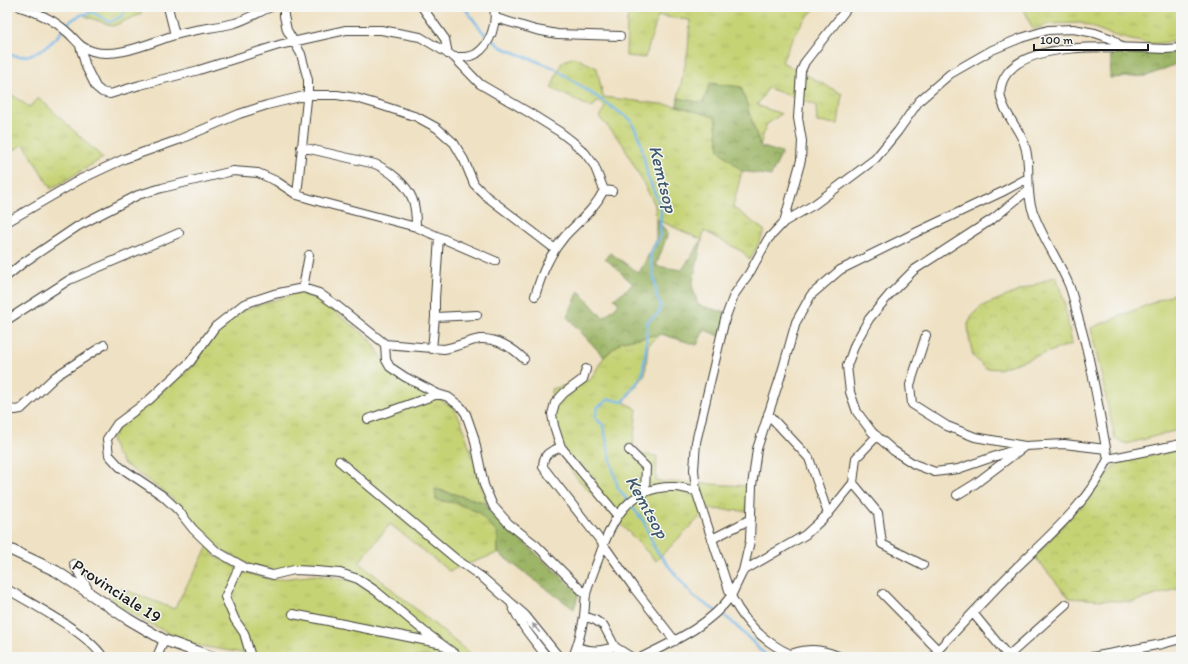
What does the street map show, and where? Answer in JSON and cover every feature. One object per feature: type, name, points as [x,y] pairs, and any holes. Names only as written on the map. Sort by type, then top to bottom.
[{"type":"main road","name":"Provinciale 19","points":[[7,548],[56,571],[128,619],[164,640],[212,657]]},
{"type":"main road","points":[[790,656],[805,651],[818,650],[838,657]]},
{"type":"street","points":[[20,7],[43,15],[63,29],[80,46],[93,51],[115,52],[132,49],[175,35],[235,22],[271,7]]},
{"type":"street","points":[[168,7],[175,35]]},
{"type":"street","points":[[284,7],[284,16],[288,30],[293,42],[301,54],[308,80],[308,95],[301,147],[297,195]]},
{"type":"street","points":[[422,7],[445,39],[451,56]]},
{"type":"street","points":[[451,56],[465,57],[475,54],[487,43],[492,36],[496,18],[494,7]]},
{"type":"street","points":[[784,222],[800,160],[802,141],[798,118],[801,72],[805,62],[848,7]]},
{"type":"street","points":[[496,18],[536,30],[557,34],[620,36]]},
{"type":"street","points":[[790,656],[778,649],[753,628],[738,610],[731,596],[696,491],[694,470],[696,442],[725,319],[734,296],[750,272],[768,239],[784,222],[815,204],[875,159],[898,131],[919,101],[950,74],[992,50],[1021,38],[1048,30],[1073,29],[1096,33],[1112,39],[1123,48]]},
{"type":"street","points":[[80,46],[86,67],[96,87],[102,92],[110,94],[199,70],[271,47],[346,30],[381,30],[420,37],[451,56],[480,84],[540,119],[573,142],[585,153],[594,165],[608,190],[555,249],[547,262],[535,296]]},
{"type":"street","points":[[883,594],[936,654],[972,613],[1053,532],[1092,487],[1103,471],[1108,459],[1087,347],[1071,292],[1051,247],[1039,228],[1031,207],[1028,190],[1028,157],[1024,142],[1004,108],[1000,94],[1003,81],[1009,72],[1020,62],[1034,55],[1066,48],[1181,48]]},
{"type":"street","points":[[7,222],[81,179],[124,159],[178,140],[239,114],[308,95],[337,95],[356,98],[417,117],[437,128],[454,143],[464,160],[474,184],[486,196],[555,249]]},
{"type":"street","points":[[301,147],[375,164],[382,167],[402,185],[413,200],[416,215],[416,227]]},
{"type":"street","points":[[7,276],[23,263],[90,219],[138,195],[233,171],[258,173],[276,181],[297,195],[416,227],[495,261]]},
{"type":"street","points":[[642,657],[675,641],[715,614],[722,608],[731,596],[743,571],[750,541],[752,486],[757,449],[781,375],[796,322],[811,295],[840,270],[1028,178]]},
{"type":"street","points":[[1024,446],[958,469],[935,472],[914,464],[894,451],[872,432],[857,412],[850,392],[848,366],[855,344],[866,326],[890,294],[914,270],[994,218],[1028,190]]},
{"type":"street","points":[[7,320],[69,280],[179,233]]},
{"type":"street","points":[[432,349],[436,317],[435,299],[439,237]]},
{"type":"street","points":[[303,288],[309,255]]},
{"type":"street","points":[[459,657],[358,578],[340,573],[294,570],[273,575],[246,568],[216,551],[193,529],[178,510],[163,496],[120,467],[109,455],[107,439],[117,424],[149,400],[190,362],[215,327],[244,304],[274,294],[303,288],[320,293],[385,344],[432,349],[454,348],[481,339],[506,345],[516,351],[524,360]]},
{"type":"street","points":[[436,317],[477,315]]},
{"type":"street","points":[[926,335],[910,385],[912,404],[947,426],[975,437],[1024,446],[1064,444],[1106,449]]},
{"type":"street","points":[[385,344],[386,360],[390,367],[405,377],[456,402],[466,414],[474,437],[484,485],[492,506],[509,524],[537,546],[586,595]]},
{"type":"street","points":[[7,408],[21,410],[56,376],[104,345]]},
{"type":"street","points":[[586,368],[583,379],[564,393],[555,402],[552,414],[554,426],[561,447],[617,515]]},
{"type":"street","points":[[368,419],[438,394]]},
{"type":"street","points":[[768,414],[808,458],[828,514]]},
{"type":"street","points":[[743,571],[805,536],[828,514],[853,483],[856,458],[877,436]]},
{"type":"street","points":[[1108,459],[1181,444]]},
{"type":"street","points":[[958,495],[975,484],[1024,446]]},
{"type":"street","points":[[561,447],[548,453],[543,458],[543,467],[603,544],[634,588],[675,641]]},
{"type":"street","points":[[629,450],[646,467],[645,491]]},
{"type":"street","points":[[339,461],[456,559],[483,578],[525,615],[559,657]]},
{"type":"street","points":[[853,483],[878,513],[882,544],[923,565]]},
{"type":"street","points":[[573,657],[584,616],[586,595],[603,544],[617,515],[632,500],[645,491],[662,487],[677,487],[696,491]]},
{"type":"street","points":[[712,539],[751,519]]},
{"type":"street","points":[[74,564],[90,594]]},
{"type":"street","points":[[240,565],[225,597],[234,620],[244,632],[251,657]]},
{"type":"street","points":[[7,589],[59,620],[89,641],[103,657]]},
{"type":"street","points":[[510,603],[521,623],[547,657]]},
{"type":"street","points":[[972,613],[1009,656],[1066,604]]},
{"type":"street","points":[[293,614],[441,644]]},
{"type":"street","points":[[584,616],[595,620],[604,626],[615,648],[631,657]]},
{"type":"street","points":[[1092,657],[1181,639]]},
{"type":"street","points":[[156,657],[164,640]]},
{"type":"street","points":[[577,646],[588,650],[600,651],[615,648]]},
{"type":"green space","points":[[92,7],[140,7],[141,14],[113,26],[85,16]]},
{"type":"green space","points":[[631,7],[817,7],[810,13],[800,26],[792,39],[782,62],[842,94],[838,124],[817,122],[816,105],[768,88],[757,105],[781,114],[766,125],[760,146],[741,87],[703,103],[678,98],[688,51],[690,20],[658,16],[645,58],[626,56],[627,20]]},
{"type":"green space","points":[[1023,7],[1181,7],[1180,41],[1150,44],[1118,37],[1081,23],[1048,24],[1033,30]]},
{"type":"green space","points":[[1181,51],[1181,62],[1147,76],[1110,78],[1111,53]]},
{"type":"green space","points":[[574,57],[597,68],[603,97],[677,106],[715,117],[719,150],[742,171],[733,207],[765,231],[750,260],[743,252],[704,231],[702,240],[656,219],[655,205],[622,143],[599,117],[605,107],[598,101],[592,108],[551,88],[562,62]]},
{"type":"green space","points":[[710,83],[741,87],[760,146],[782,153],[771,176],[742,171],[719,150],[715,117],[677,106],[678,98],[703,103]]},
{"type":"green space","points":[[7,91],[29,107],[39,98],[103,158],[51,189],[24,144],[7,154]]},
{"type":"green space","points":[[656,219],[668,233],[656,266],[682,270],[702,240],[692,286],[698,305],[734,315],[728,339],[704,330],[697,345],[661,334],[622,341],[604,357],[567,317],[579,291],[603,318],[619,304],[614,299],[633,284],[605,258],[610,253],[639,273],[656,241]]},
{"type":"green space","points":[[1056,276],[1064,300],[1072,344],[999,369],[985,368],[973,356],[968,324],[973,314],[982,306]]},
{"type":"green space","points":[[1181,291],[1181,429],[1127,444],[1115,439],[1091,328]]},
{"type":"green space","points":[[300,292],[323,302],[370,339],[388,367],[453,407],[461,421],[487,503],[436,489],[436,500],[456,503],[478,512],[498,534],[498,553],[449,571],[390,524],[359,562],[474,657],[268,657],[193,645],[146,622],[110,601],[121,588],[174,609],[210,543],[194,528],[181,507],[166,493],[124,464],[116,454],[111,438],[120,426],[193,366],[217,330],[243,310]],"holes":[[[210,544],[249,565],[276,571],[295,567],[346,571],[353,573],[348,580],[315,575],[273,580],[244,572],[213,555]]]},
{"type":"green space","points":[[661,334],[648,345],[645,375],[624,402],[637,409],[632,454],[657,456],[656,481],[747,486],[747,511],[708,509],[656,561],[574,475],[556,447],[551,389],[590,380],[604,357],[622,341]]},
{"type":"green space","points":[[1181,449],[1181,588],[1132,602],[1069,598],[1035,557],[1118,462]]},
{"type":"green space","points":[[435,489],[487,503],[489,510],[579,593],[574,609],[498,553],[498,534],[478,512],[456,503],[436,500]]},
{"type":"waterway","name":"Kemtsop","points":[[7,54],[14,56],[27,56],[33,54],[50,44],[74,18],[92,12],[110,22],[122,16],[126,7]]},
{"type":"waterway","name":"Kemtsop","points":[[464,7],[482,31],[501,47],[554,68],[631,120],[640,140],[648,177],[661,208],[660,236],[650,254],[657,297],[661,306],[658,314],[647,322],[646,347],[642,376],[623,402],[609,399],[598,407],[595,418],[603,425],[618,488],[644,522],[655,549],[693,596],[730,620],[768,657]]}]
